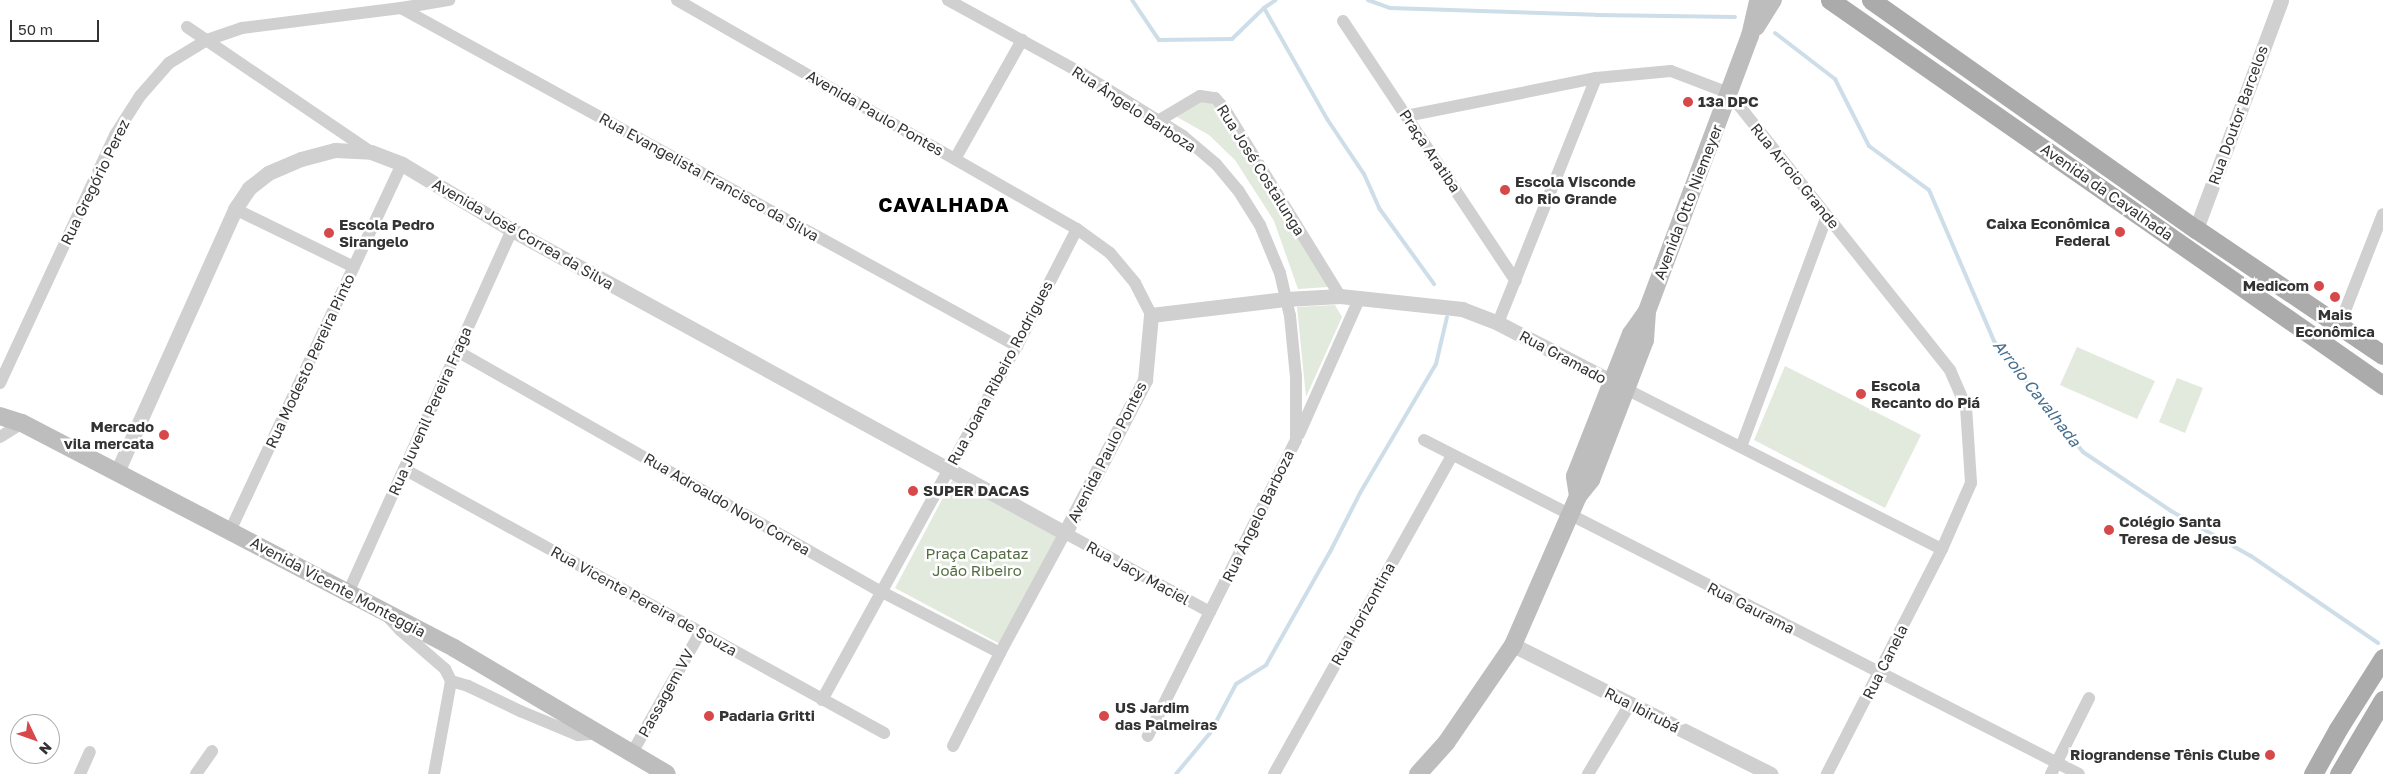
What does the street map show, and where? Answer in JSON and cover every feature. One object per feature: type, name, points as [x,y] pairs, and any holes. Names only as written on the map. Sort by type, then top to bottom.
[{"type":"main road","name":"Avenida Otto Niemeyer","points":[[1418,774],[1446,743],[1513,645],[1578,496],[1575,476],[1619,386],[1631,334],[1647,312],[1750,36],[1758,0]]},
{"type":"main road","name":"Avenida Otto Niemeyer","points":[[1750,36],[1773,0]]},
{"type":"main road","name":"Avenida da Cavalhada","points":[[1830,0],[2142,215],[2383,385]]},
{"type":"main road","name":"Avenida da Cavalhada","points":[[1871,0],[2196,229],[2383,354]]},
{"type":"main road","points":[[2142,215],[2185,233],[2196,229]]},
{"type":"main road","name":"Avenida Vicente Monteggia","points":[[0,416],[22,423],[454,648],[602,733],[660,772]]},
{"type":"main road","points":[[2313,774],[2338,729],[2383,658]]},
{"type":"main road","points":[[2339,774],[2383,700]]},
{"type":"street","name":"Rua Gregório Perez","points":[[0,383],[115,135],[140,96],[170,63],[207,40],[242,28],[449,0]]},
{"type":"street","name":"Avenida Paulo Pontes","points":[[677,0],[1077,229],[1110,253],[1135,283],[1151,315],[1145,380],[1000,653],[953,746]]},
{"type":"street","name":"Rua Ângelo Barboza","points":[[948,0],[1083,74],[1182,136],[1216,164],[1238,190],[1262,229],[1280,273],[1290,316],[1297,385],[1296,440],[1148,736]]},
{"type":"street","name":"Rua Doutor Barcelos","points":[[2196,229],[2281,0]]},
{"type":"street","name":"Rua Evangelista Francisco da Silva","points":[[401,8],[1017,346]]},
{"type":"street","name":"Praça Aratiba","points":[[1343,20],[1516,281]]},
{"type":"street","points":[[187,27],[371,152]]},
{"type":"street","points":[[955,159],[1022,40]]},
{"type":"street","name":"Rua Arroio Grande","points":[[1406,116],[1596,78],[1671,71],[1729,94],[1950,370],[1966,407],[1971,484],[1942,549]]},
{"type":"street","points":[[1498,323],[1596,78]]},
{"type":"street","name":"Rua José Costalunga","points":[[1158,121],[1200,96],[1215,98],[1224,108],[1340,296]]},
{"type":"street","name":"Avenida José Correa da Silva","points":[[117,472],[235,208],[249,188],[268,173],[301,159],[335,150],[371,152],[402,164],[512,230],[1065,533]]},
{"type":"street","name":"Rua Modesto Pereira Pinto","points":[[230,531],[402,164]]},
{"type":"street","points":[[235,208],[354,267]]},
{"type":"street","points":[[2339,326],[2383,214]]},
{"type":"street","points":[[1741,447],[1827,216]]},
{"type":"street","name":"Rua Joana Ribeiro Rodrigues","points":[[822,700],[1017,346],[1077,229]]},
{"type":"street","name":"Rua Juvenil Pereira Fraga","points":[[348,593],[512,230]]},
{"type":"street","name":"Rua Gramado","points":[[1151,315],[1286,299],[1340,296],[1462,309],[1498,323],[1942,549]]},
{"type":"street","points":[[1296,440],[1360,297]]},
{"type":"street","name":"Rua Adroaldo Novo Correa","points":[[457,351],[882,592],[1000,653]]},
{"type":"street","points":[[0,437],[22,423]]},
{"type":"street","name":"Rua Gaurama","points":[[1424,440],[1879,674],[2054,768],[2079,774]]},
{"type":"street","name":"Rua Horizontina","points":[[1274,774],[1452,455]]},
{"type":"street","name":"Rua Vicente Pereira de Souza","points":[[404,469],[884,734]]},
{"type":"street","name":"Rua Jacy Maciel","points":[[1065,533],[1210,612]]},
{"type":"street","name":"Rua Canela","points":[[1827,774],[1942,549]]},
{"type":"street","points":[[385,612],[400,630],[445,669],[452,682],[434,774]]},
{"type":"street","name":"Passagem VV","points":[[632,752],[700,632]]},
{"type":"street","name":"Rua Ibirubá","points":[[1513,645],[1771,774]]},
{"type":"street","points":[[452,682],[468,686],[520,711],[578,734],[602,733]]},
{"type":"street","points":[[2054,768],[2089,698]]},
{"type":"street","points":[[1588,774],[1630,704]]},
{"type":"street","points":[[80,774],[90,752]]},
{"type":"street","points":[[196,774],[212,752]]},
{"type":"green space","points":[[1197,102],[1210,102],[1218,110],[1328,287],[1298,289],[1274,221],[1235,160],[1209,135],[1177,117]]},
{"type":"green space","points":[[1335,305],[1342,317],[1306,397],[1297,307]]},
{"type":"green space","points":[[2077,347],[2155,381],[2137,419],[2060,385]]},
{"type":"green space","points":[[1785,366],[1921,435],[1885,508],[1754,440]]},
{"type":"green space","points":[[2177,378],[2203,388],[2185,433],[2159,422]]},
{"type":"green space","name":"Praça Capataz João Ribeiro","points":[[953,479],[1058,535],[1000,644],[895,588]]},
{"type":"waterway","name":"Arroio Cavalhada","points":[[1132,0],[1159,40],[1232,39],[1264,8],[1276,0]]},
{"type":"waterway","name":"Arroio Cavalhada","points":[[1368,0],[1390,8],[1596,15],[1735,17]]},
{"type":"waterway","points":[[1264,8],[1327,119],[1364,174],[1379,208],[1434,284]]},
{"type":"waterway","name":"Arroio Cavalhada","points":[[1775,33],[1835,79],[1869,146],[1929,190],[1994,341],[2083,452],[2171,511],[2251,556],[2378,643]]},
{"type":"waterway","points":[[1176,774],[1210,733],[1236,684],[1266,665],[1330,552],[1360,493],[1436,364],[1447,317]]},
{"type":"place","name":"13ª DPC","points":[[1688,102]]},
{"type":"place","name":"Escola Visconde do Rio Grande","points":[[1505,190]]},
{"type":"place","name":"Caixa Econômica Federal","points":[[2120,232]]},
{"type":"place","name":"Escola Pedro Sirangelo","points":[[329,233]]},
{"type":"place","name":"Medicom","points":[[2319,286]]},
{"type":"place","name":"Mais Econômica","points":[[2335,297]]},
{"type":"place","name":"Escola Recanto do Piá","points":[[1861,394]]},
{"type":"place","name":"Mercado vila mercata","points":[[164,435]]},
{"type":"place","name":"SUPER DACAS","points":[[913,491]]},
{"type":"place","name":"Colégio Santa Teresa de Jesus","points":[[2109,530]]},
{"type":"place","name":"Padaria Gritti","points":[[709,716]]},
{"type":"place","name":"US Jardim das Palmeiras","points":[[1104,716]]},
{"type":"place","name":"Riograndense Tênis Clube","points":[[2270,755]]},
{"type":"district","name":"CAVALHADA","points":[[944,204]]}]
